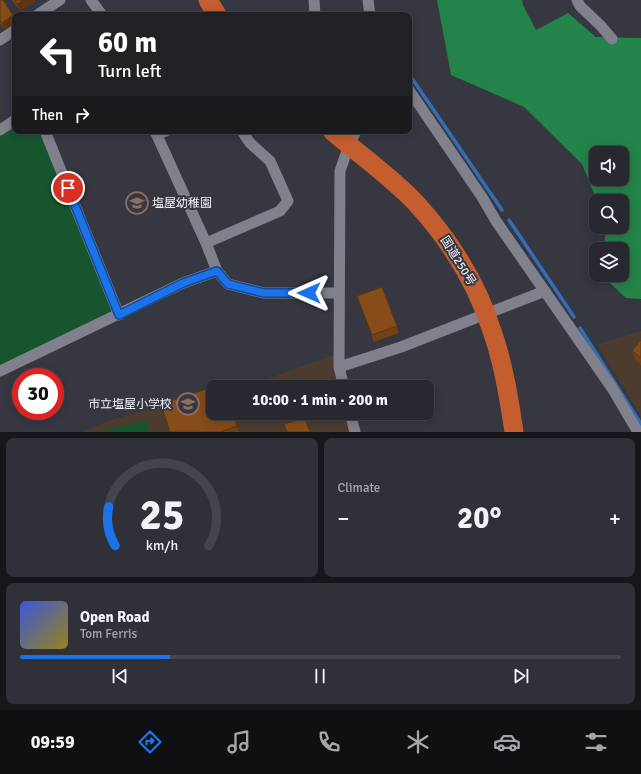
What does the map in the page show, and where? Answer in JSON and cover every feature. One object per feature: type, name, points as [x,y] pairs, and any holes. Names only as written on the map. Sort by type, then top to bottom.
[{"type":"highway","points":[[208,0],[216,12]]},
{"type":"highway","name":"国道250号","points":[[341,134],[352,138],[415,202],[448,242],[462,264],[476,290],[493,333],[503,368],[514,432]]},
{"type":"street","points":[[42,12],[60,0]]},
{"type":"street","points":[[91,0],[100,12]]},
{"type":"street","points":[[314,0],[315,12]]},
{"type":"street","points":[[368,0],[370,12]]},
{"type":"street","points":[[576,0],[612,39]]},
{"type":"street","points":[[0,40],[12,32]]},
{"type":"street","points":[[412,94],[478,191],[496,221],[612,388],[638,432]]},
{"type":"street","points":[[0,130],[12,122]]},
{"type":"street","points":[[46,134],[119,315]]},
{"type":"street","points":[[160,134],[217,271],[228,284],[264,293],[339,293]]},
{"type":"street","points":[[206,243],[280,211],[288,201],[270,161],[250,143],[244,134]]},
{"type":"street","points":[[342,380],[339,367],[340,171],[352,138]]},
{"type":"street","points":[[0,371],[183,283],[217,271]]},
{"type":"street","points":[[339,367],[401,347],[545,291]]},
{"type":"street","points":[[352,420],[355,432]]},
{"type":"shaded area","points":[[641,331],[641,417],[597,344]]},
{"type":"shaded area","points":[[334,355],[339,380],[264,380]]},
{"type":"shaded area","name":"市立塩屋小学校","points":[[191,396],[206,408],[206,420],[348,420],[351,432],[83,432],[105,422]]},
{"type":"green space","points":[[437,0],[522,0],[523,5],[536,30],[568,13],[596,37],[641,38],[641,299],[626,298],[609,282],[629,282],[629,242],[605,242],[605,234],[629,234],[629,194],[594,194],[591,186],[629,186],[629,146],[589,146],[589,181],[582,164],[524,107],[451,75]]},
{"type":"green space","points":[[12,127],[12,134],[42,134],[112,311],[107,318],[0,368],[0,135]]},
{"type":"green space","points":[[146,420],[150,432],[98,432]]},
{"type":"building","points":[[0,0],[3,0],[12,16],[2,23],[0,20]]},
{"type":"building","points":[[15,0],[23,0],[17,4]]},
{"type":"building","points":[[382,287],[397,326],[372,335],[357,296]]},
{"type":"building","points":[[641,340],[641,358],[632,351]]},
{"type":"building","points":[[206,389],[206,420],[235,420],[237,426],[220,432],[170,432],[161,404]]},
{"type":"building","points":[[298,420],[306,420],[310,432],[287,432],[284,424]]},
{"type":"waterway","points":[[412,78],[502,210]]},
{"type":"waterway","points":[[509,220],[574,317]]},
{"type":"waterway","points":[[580,328],[641,424]]},
{"type":"place","name":"塩屋幼稚園","points":[[137,203]]},
{"type":"place","name":"市立塩屋小学校","points":[[188,404]]},
{"type":"route","points":[[68,188],[119,315],[183,283],[217,271],[228,284],[264,293],[309,293]]}]
